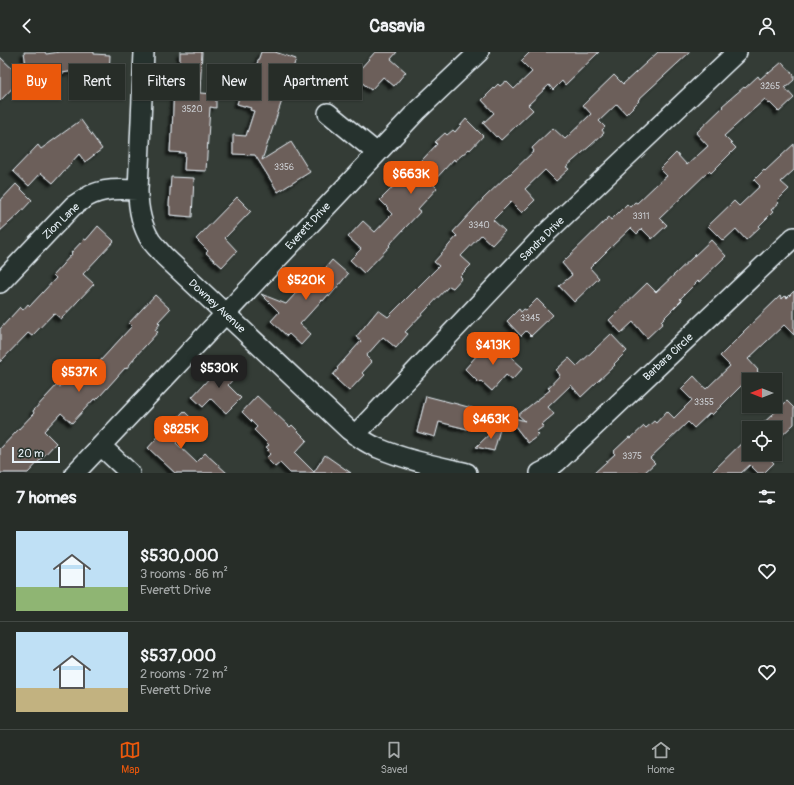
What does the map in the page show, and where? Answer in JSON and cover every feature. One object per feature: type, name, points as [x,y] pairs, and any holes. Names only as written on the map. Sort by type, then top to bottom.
[{"type":"street","name":"Downey Avenue","points":[[144,52],[138,207],[143,226],[152,242],[164,256],[225,314],[355,435],[377,447],[399,456],[467,473]]},
{"type":"street","name":"Everett Drive","points":[[75,473],[418,110],[479,52]]},
{"type":"street","name":"Sandra Drive","points":[[355,435],[542,237],[737,52]]},
{"type":"street","points":[[328,113],[377,153]]},
{"type":"street","name":"Zion Lane","points":[[0,283],[73,206],[87,197],[104,191],[119,189],[138,190]]},
{"type":"street","name":"Barbara Circle","points":[[540,473],[557,462],[794,237]]},
{"type":"street","points":[[101,446],[130,473]]},
{"type":"building","points":[[24,52],[45,52],[46,54],[60,52],[94,52],[94,54],[110,55],[110,64],[69,64],[69,72],[61,73],[61,64],[26,64]]},
{"type":"building","points":[[180,52],[202,52],[200,93],[207,93],[207,100],[216,100],[216,108],[210,107],[206,171],[184,170],[185,153],[170,152],[173,100],[199,100],[199,64],[177,64],[180,63]]},
{"type":"building","points":[[261,52],[275,52],[296,59],[294,64],[269,64],[269,100],[282,100],[262,160],[291,142],[310,172],[278,192],[255,155],[233,154],[233,135],[246,136],[254,111],[250,110],[251,108],[237,104],[238,100],[261,100],[261,64],[257,64]]},
{"type":"building","points":[[375,52],[397,52],[391,59],[406,72],[394,86],[383,77],[371,90],[362,83],[362,67]]},
{"type":"building","points":[[530,52],[599,52],[565,85],[562,81],[553,90],[549,85],[528,105],[533,110],[501,140],[497,136],[496,137],[483,123],[494,113],[482,100],[498,84],[500,86],[506,81],[514,89],[532,72],[521,61]]},
{"type":"building","points":[[658,52],[690,52],[638,100],[639,101],[626,114],[617,104],[599,121],[605,127],[602,130],[604,133],[566,167],[569,169],[556,181],[545,170],[525,189],[535,200],[522,213],[511,202],[493,220],[505,231],[492,245],[481,235],[461,256],[471,265],[460,276],[462,278],[453,288],[449,286],[405,332],[408,334],[396,348],[383,337],[366,356],[372,362],[362,373],[364,375],[349,391],[337,380],[338,379],[333,375],[338,369],[337,368],[361,341],[356,337],[378,310],[388,317],[439,266],[434,262],[457,236],[453,232],[483,199],[534,151],[532,148],[553,128],[565,139],[591,114],[583,105],[614,75],[623,84]]},
{"type":"building","points":[[0,57],[12,68],[12,88],[0,101]]},
{"type":"building","points":[[782,62],[794,75],[794,80],[785,88],[794,98],[779,112],[765,99],[724,136],[736,148],[711,173],[709,171],[660,218],[667,225],[652,239],[642,229],[637,234],[631,228],[590,268],[599,278],[574,302],[559,286],[572,275],[562,263],[609,217],[611,220],[627,204],[630,207],[635,202],[637,203],[667,176],[660,169],[676,153],[687,165],[708,146],[696,133],[723,107],[722,106],[744,87],[745,88],[758,76],[760,79]]},
{"type":"building","points":[[466,119],[483,136],[470,150],[469,149],[455,161],[454,159],[432,183],[437,188],[418,209],[421,211],[364,273],[350,260],[361,249],[348,237],[363,221],[375,232],[392,214],[380,200],[395,185],[397,187],[437,144],[435,142],[445,133],[447,135],[453,130],[455,132]]},
{"type":"building","points":[[81,120],[102,149],[85,162],[79,154],[53,183],[41,173],[29,186],[13,171],[38,145],[41,149]]},
{"type":"building","points":[[794,144],[794,170],[781,182],[789,189],[777,201],[779,203],[771,210],[773,212],[746,240],[736,229],[723,241],[708,226],[734,201],[739,206],[760,186],[754,180]]},
{"type":"building","points":[[171,177],[194,178],[192,217],[170,215],[169,206]]},
{"type":"building","points":[[16,184],[32,200],[0,231],[0,201]]},
{"type":"building","points":[[237,197],[251,211],[225,238],[237,251],[222,267],[206,253],[208,251],[196,239]]},
{"type":"building","points":[[98,226],[114,241],[83,274],[94,284],[61,319],[54,313],[32,336],[28,333],[0,362],[0,329],[20,307],[23,310],[28,304],[30,306],[56,278],[53,275],[72,254],[71,253],[84,239],[86,240]]},
{"type":"building","points":[[711,240],[726,256],[680,299],[682,300],[661,321],[663,323],[647,338],[633,322],[621,333],[609,320],[647,283],[656,292]]},
{"type":"building","points":[[332,260],[348,274],[329,297],[328,295],[323,301],[322,300],[300,324],[311,334],[301,345],[289,334],[287,336],[271,321],[279,312],[261,294],[286,304],[315,271],[317,273],[320,270],[322,272]]},
{"type":"building","points":[[794,291],[794,335],[784,325],[748,359],[759,373],[742,373],[742,385],[712,415],[710,413],[694,428],[688,422],[650,458],[655,463],[644,473],[594,473],[615,454],[613,452],[629,437],[631,438],[644,426],[646,428],[654,421],[656,423],[667,411],[674,418],[692,400],[681,389],[694,376],[706,389],[730,366],[720,356],[780,296],[782,299],[785,296],[787,298]]},
{"type":"building","points":[[155,295],[170,309],[158,322],[160,324],[155,330],[158,332],[126,369],[125,368],[96,400],[94,399],[72,423],[61,413],[44,431],[56,443],[28,473],[0,473],[0,449],[34,413],[33,411],[57,385],[60,387],[80,364],[90,372],[132,326],[129,323]]},
{"type":"building","points":[[537,299],[553,315],[531,336],[526,331],[521,336],[507,321],[519,309],[521,312],[524,309],[526,310]]},
{"type":"building","points":[[611,334],[627,351],[614,364],[615,365],[581,397],[571,385],[548,407],[554,414],[541,425],[544,426],[536,432],[539,435],[528,443],[507,416],[525,421],[518,415],[550,390],[548,388],[560,375],[556,370],[569,358],[577,366]]},
{"type":"building","points":[[491,339],[523,368],[512,380],[506,375],[492,391],[481,381],[479,383],[465,369],[477,355],[476,354]]},
{"type":"building","points":[[225,361],[238,374],[228,385],[241,398],[226,413],[211,399],[203,407],[192,397]]},
{"type":"building","points":[[257,396],[290,427],[292,425],[307,440],[295,453],[314,472],[325,455],[351,473],[290,473],[280,463],[275,467],[266,458],[270,454],[266,447],[269,445],[254,430],[257,427],[242,412]]},
{"type":"building","points":[[426,396],[483,411],[467,429],[439,422],[435,437],[417,432]]},
{"type":"building","points":[[787,401],[794,408],[794,424],[782,435],[782,421],[766,421],[774,413],[782,413],[782,406]]},
{"type":"building","points":[[184,411],[195,422],[176,443],[196,462],[205,453],[227,473],[175,473],[148,448]]},
{"type":"building","points":[[502,422],[494,451],[476,447]]},
{"type":"building","points":[[742,443],[742,461],[772,461],[774,463],[764,473],[758,473],[750,465],[741,473],[711,473]]}]
